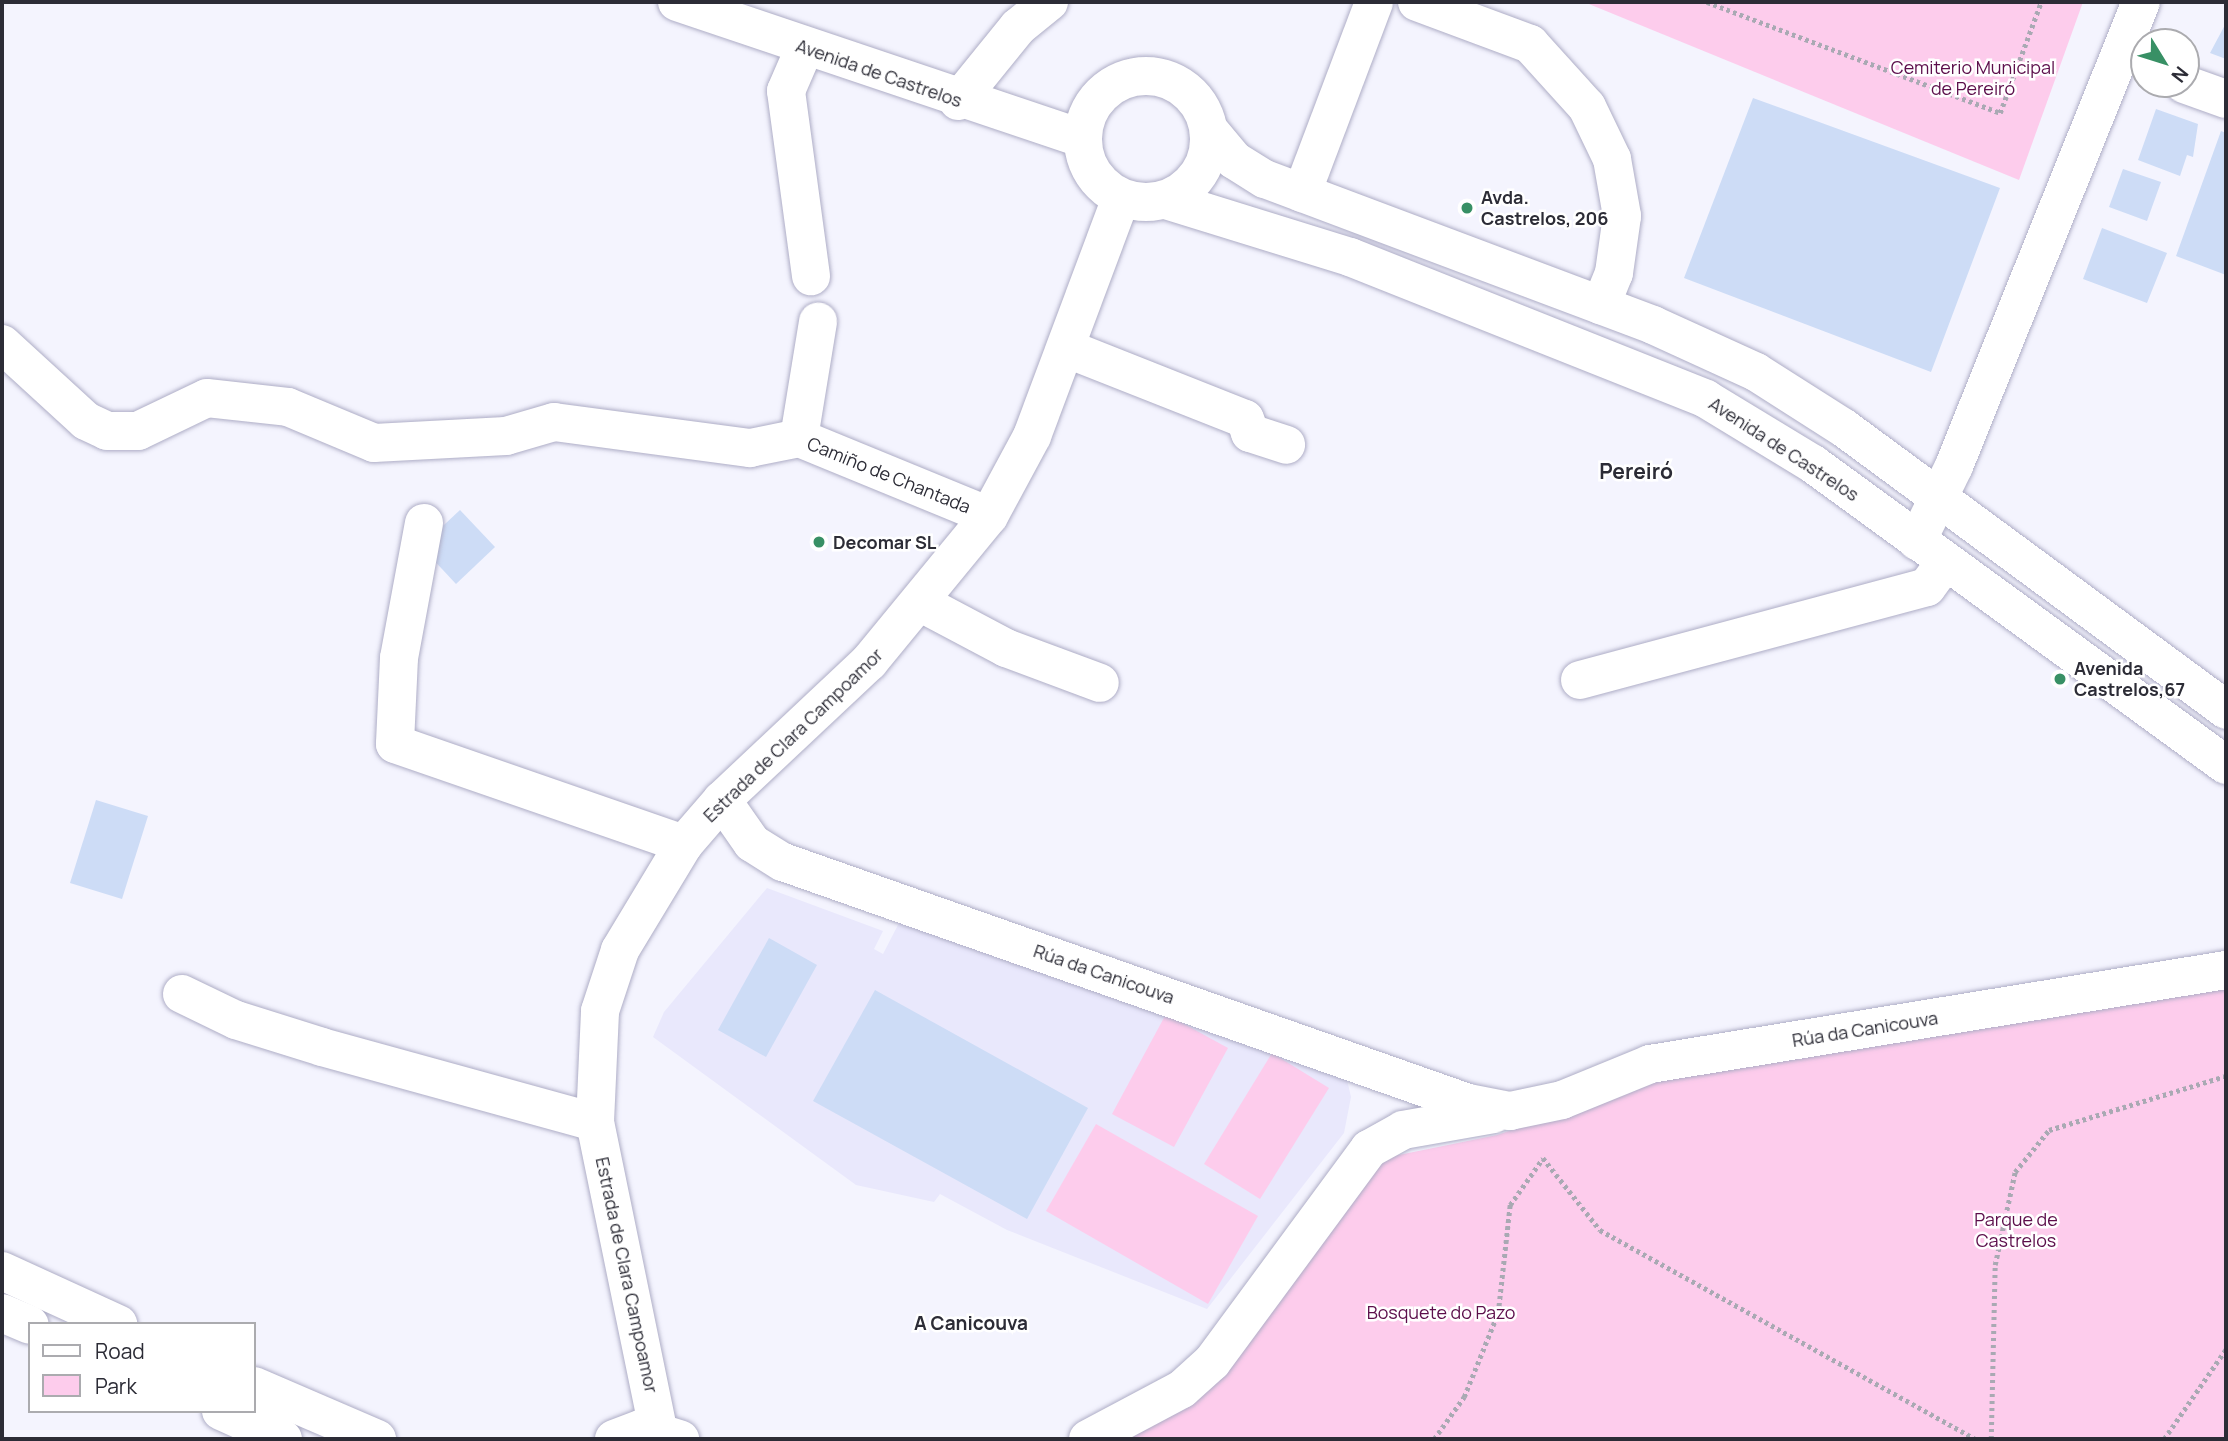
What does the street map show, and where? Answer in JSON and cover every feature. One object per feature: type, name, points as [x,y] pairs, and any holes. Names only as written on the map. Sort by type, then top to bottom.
[{"type":"street","name":"Avenida de Castrelos","points":[[677,2],[958,101],[1082,138]]},
{"type":"street","points":[[958,101],[1018,27],[1049,2]]},
{"type":"street","points":[[1302,193],[1374,2]]},
{"type":"street","points":[[1417,2],[1530,44],[1587,107],[1612,159],[1622,216],[1601,306]]},
{"type":"street","points":[[2137,28],[2141,2]]},
{"type":"street","points":[[805,47],[786,91],[811,276]]},
{"type":"street","points":[[1580,680],[1927,587],[1939,498],[2130,69]]},
{"type":"street","points":[[1209,130],[1200,173],[1166,200],[1121,198],[1093,174],[1082,138],[1085,120],[1107,89],[1142,76],[1179,84],[1193,96],[1209,130],[1250,172],[1601,306],[1756,372],[1939,498],[2226,710]]},
{"type":"street","points":[[2200,90],[2226,99]]},
{"type":"street","name":"Estrada de Clara Campoamor","points":[[614,1439],[669,1434],[595,1122],[600,1011],[620,950],[684,844],[722,800],[923,604],[989,516],[1068,349],[1121,198]]},
{"type":"street","name":"Avenida de Castrelos","points":[[1166,200],[1350,257],[1663,378],[1814,464],[2226,765]]},
{"type":"street","points":[[799,438],[818,322]]},
{"type":"street","name":"Camiño de Chantada","points":[[2,344],[86,421],[122,433],[207,398],[288,407],[374,443],[506,436],[554,422],[750,449],[799,438],[989,516]]},
{"type":"street","points":[[1068,349],[1245,419],[1250,433],[1294,435]]},
{"type":"street","points":[[424,523],[399,658],[395,744],[684,844]]},
{"type":"street","points":[[923,604],[1006,648],[1100,683]]},
{"type":"street","name":"Rúa da Canicouva","points":[[722,800],[752,843],[783,862],[1468,1103],[1510,1111]]},
{"type":"street","name":"Rúa da Canicouva","points":[[1088,1439],[1182,1389],[1212,1362],[1377,1143],[1403,1130],[1562,1100],[1650,1064],[2226,970]]},
{"type":"street","points":[[182,995],[236,1020],[322,1047],[595,1122]]},
{"type":"street","points":[[2,1271],[114,1322]]},
{"type":"street","points":[[2,1312],[28,1324]]},
{"type":"street","points":[[256,1386],[377,1439]]},
{"type":"street","points":[[224,1413],[283,1439]]},
{"type":"path","points":[[1711,2],[2000,113],[2041,2]]},
{"type":"path","points":[[1992,1439],[1995,1265],[2015,1172],[2049,1130],[2226,1076]]},
{"type":"path","points":[[1434,1439],[1464,1397],[1498,1313],[1510,1205],[1543,1158],[1600,1230],[1976,1439]]},
{"type":"path","points":[[2164,1439],[2226,1349]]},
{"type":"shaded area","points":[[767,888],[883,931],[874,949],[883,954],[900,921],[1345,1071],[1351,1097],[1344,1133],[1207,1309],[1007,1230],[940,1194],[934,1202],[856,1185],[653,1037],[664,1012]]},
{"type":"green space","name":"Cemiterio Municipal de Pereiró","points":[[1584,2],[2083,2],[2019,180]]},
{"type":"green space","name":"Parque de Castrelos","points":[[2226,983],[2226,1439],[1116,1439],[1384,1158],[1497,1135],[1654,1082]]},
{"type":"green space","points":[[1166,1014],[1228,1048],[1174,1147],[1112,1114]]},
{"type":"green space","points":[[1272,1053],[1329,1088],[1260,1199],[1204,1164]]},
{"type":"green space","points":[[1096,1124],[1258,1216],[1208,1304],[1046,1211]]},
{"type":"building","points":[[2226,23],[2226,59],[2210,53]]},
{"type":"building","points":[[1753,98],[2000,188],[1931,372],[1684,278]]},
{"type":"building","points":[[2156,109],[2198,124],[2193,157],[2187,155],[2180,176],[2138,160]]},
{"type":"building","points":[[2221,131],[2226,133],[2226,275],[2176,256]]},
{"type":"building","points":[[2123,169],[2161,182],[2147,221],[2109,207]]},
{"type":"building","points":[[2102,228],[2167,253],[2147,303],[2083,279]]},
{"type":"building","points":[[460,510],[495,547],[456,584],[428,554],[431,537]]},
{"type":"building","points":[[96,800],[148,816],[122,899],[70,883]]},
{"type":"building","points":[[769,938],[817,965],[766,1057],[718,1030]]},
{"type":"building","points":[[875,990],[1088,1108],[1027,1219],[813,1101]]},
{"type":"place","name":"Avda. Castrelos, 206","points":[[1467,208]]},
{"type":"place","name":"Decomar SL","points":[[819,542]]},
{"type":"place","name":"Avenida Castrelos,67","points":[[2060,679]]},
{"type":"district","name":"Pereiró","points":[[1636,471]]},
{"type":"district","name":"A Canicouva","points":[[971,1324]]},
{"type":"park label","name":"Bosquete do Pazo","points":[[1441,1312]]}]
